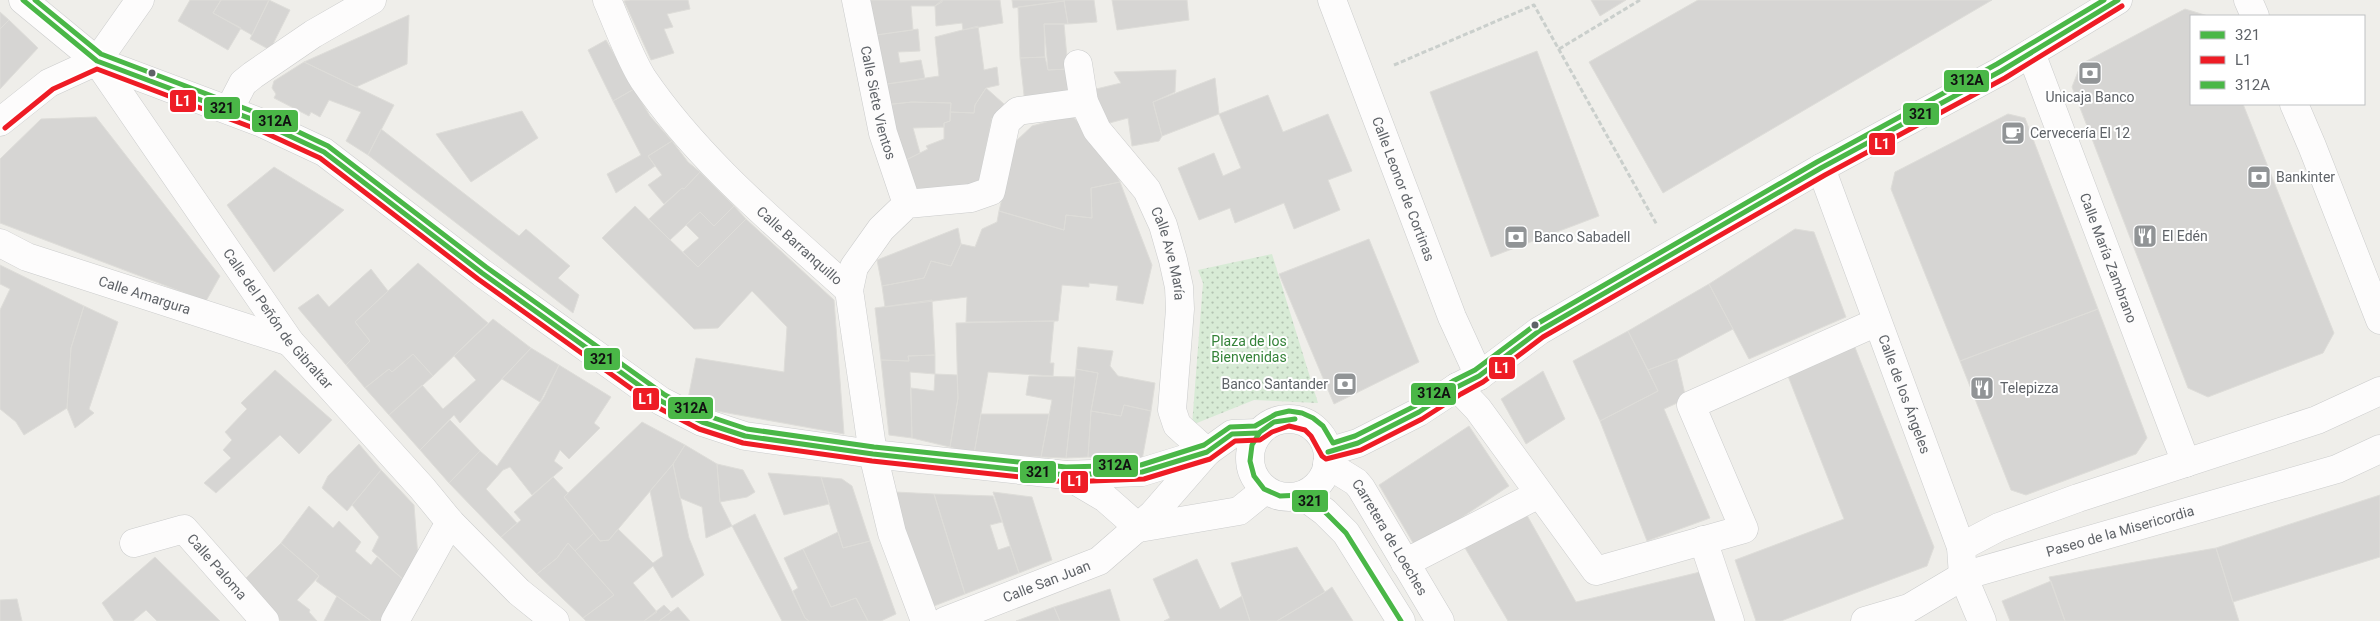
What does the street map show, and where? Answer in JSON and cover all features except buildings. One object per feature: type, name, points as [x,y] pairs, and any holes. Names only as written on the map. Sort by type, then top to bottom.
[{"type":"street","name":"Calle del Peñón de Gibraltar","points":[[23,0],[97,61],[290,342],[450,522],[520,592],[555,621]]},
{"type":"street","points":[[0,122],[49,83],[97,61],[140,0]]},
{"type":"street","points":[[229,110],[243,83],[313,34],[372,0]]},
{"type":"street","name":"Calle Barranquillo","points":[[607,0],[642,78],[703,155],[744,196],[849,290],[873,454],[892,533],[925,621]]},
{"type":"street","name":"Calle Siete Vientos","points":[[856,0],[883,133],[907,204]]},
{"type":"street","name":"Calle Leonor de Cortinas","points":[[1332,0],[1452,317],[1468,382]]},
{"type":"street","points":[[1328,458],[1410,417],[1468,382],[1539,331],[1820,168],[2001,71],[2031,53],[2090,7],[2118,0]]},
{"type":"street","points":[[2248,0],[2255,15]]},
{"type":"street","name":"Calle María Zambrano","points":[[2031,53],[2186,463]]},
{"type":"street","points":[[97,61],[262,122],[324,152],[482,272],[661,401],[702,422],[744,436],[873,454],[1066,475],[1142,472],[1207,452],[1232,434],[1258,433]]},
{"type":"street","name":"Calle Ave María","points":[[1078,64],[1084,102],[1097,130],[1147,190],[1163,225],[1179,287],[1180,309],[1172,410],[1177,425],[1207,452]]},
{"type":"street","points":[[849,290],[854,266],[882,229],[907,204],[971,198],[991,191],[1006,122],[1018,111],[1084,102]]},
{"type":"street","points":[[2294,105],[2380,320]]},
{"type":"street","name":"Calle de los Ángeles","points":[[1820,168],[1962,547],[1963,576],[1982,621]]},
{"type":"street","name":"Calle Amargura","points":[[0,243],[27,256],[290,342]]},
{"type":"street","points":[[1468,382],[1478,409],[1596,571],[1744,529],[1691,406],[1877,322]]},
{"type":"street","points":[[1962,547],[1999,528],[2078,498],[2317,420],[2380,391]]},
{"type":"street","points":[[1294,419],[1304,422],[1320,433],[1328,458],[1319,483],[1302,495],[1286,498],[1265,490],[1256,480],[1250,462],[1252,444],[1258,433],[1274,421],[1294,419]]},
{"type":"street","name":"Paseo de la Misericordia","points":[[1865,621],[1909,608],[1963,576],[2337,469],[2380,449]]},
{"type":"street","name":"Calle San Juan","points":[[945,621],[1099,561],[1139,528],[1179,486],[1207,452]]},
{"type":"street","name":"Carretera de Loeches","points":[[1328,458],[1356,482],[1440,621]]},
{"type":"street","points":[[1066,475],[1105,498],[1139,528]]},
{"type":"street","name":"Calle San Juan","points":[[1139,528],[1239,511],[1265,490]]},
{"type":"street","points":[[1405,563],[1539,494]]},
{"type":"street","points":[[1302,495],[1326,512],[1346,533],[1400,621]]},
{"type":"street","points":[[395,621],[450,522]]},
{"type":"street","name":"Calle Paloma","points":[[134,544],[184,529],[265,621]]},
{"type":"street","points":[[1703,540],[1730,621]]},
{"type":"path","points":[[1559,49],[1640,0]]},
{"type":"path","points":[[1361,79],[1534,5],[1673,254]]},
{"type":"green space","name":"Plaza de los Bienvenidas","points":[[1272,254],[1318,403],[1254,400],[1192,425],[1203,283],[1198,270]]},
{"type":"transit line","name":"321","points":[[23,0],[97,61],[262,123],[324,152],[482,273],[661,401],[702,422],[745,436],[873,454],[1066,475],[1142,472],[1207,452],[1232,434],[1258,433]]},
{"type":"transit line","name":"312A","points":[[35,0],[101,54],[265,116],[328,146],[486,267],[665,395],[705,415],[747,429],[874,447],[1066,467],[1141,465],[1204,445],[1230,427],[1255,426],[1276,414],[1289,411],[1302,413],[1313,418],[1323,426],[1333,443],[1355,436],[1415,406],[1453,381],[1475,370],[1535,325],[1817,162],[1997,64],[2104,0]]},
{"type":"transit line","name":"321","points":[[1328,452],[1358,443],[1419,412],[1457,387],[1479,376],[1539,331],[1821,168],[2001,71],[2118,0]]},
{"type":"transit line","name":"L1","points":[[5,128],[53,89],[97,69],[259,130],[320,158],[478,279],[657,407],[699,429],[743,443],[872,461],[1066,482],[1144,479],[1210,459],[1235,441],[1260,440],[1272,432],[1289,426],[1305,430],[1326,459],[1361,450],[1422,419],[1483,382],[1543,337],[1825,175],[2005,78],[2122,6]]},
{"type":"transit line","name":"321","points":[[1295,419],[1274,422],[1260,432],[1252,445],[1250,461],[1254,476],[1264,489],[1280,496],[1302,495],[1325,512],[1346,533],[1401,621]]},
{"type":"place","name":"Unicaja Banco","points":[[2090,73]]},
{"type":"place","name":"Cervecería El 12","points":[[2013,133]]},
{"type":"place","name":"Bankinter","points":[[2259,177]]},
{"type":"place","name":"El Edén","points":[[2145,236]]},
{"type":"place","name":"Banco Sabadell","points":[[1516,237]]},
{"type":"place","name":"Banco Santander","points":[[1345,384]]},
{"type":"place","name":"Telepizza","points":[[1982,388]]}]
